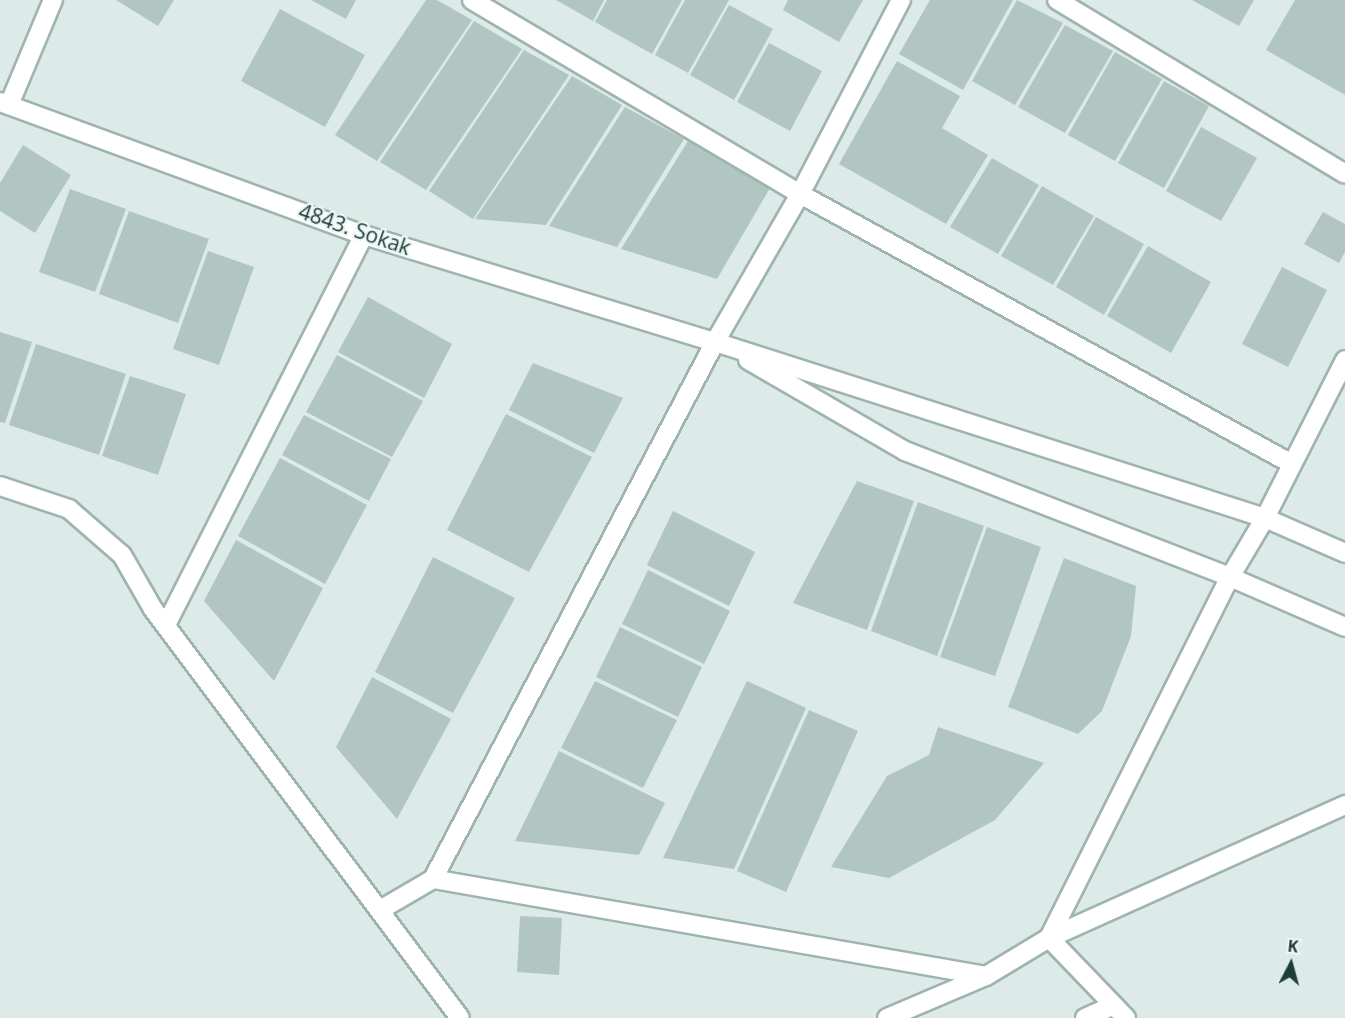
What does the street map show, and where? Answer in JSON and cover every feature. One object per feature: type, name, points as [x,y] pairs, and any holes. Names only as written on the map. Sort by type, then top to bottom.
[{"type":"street","points":[[4,103],[53,0]]},
{"type":"street","points":[[472,0],[800,194],[1292,465]]},
{"type":"street","points":[[380,910],[433,879],[715,342],[800,194],[901,0]]},
{"type":"street","points":[[1057,0],[1345,174]]},
{"type":"street","name":"4843. Sokak","points":[[4,103],[364,235],[715,342]]},
{"type":"street","points":[[166,625],[364,235]]},
{"type":"street","points":[[715,342],[1265,518],[1345,553]]},
{"type":"street","points":[[715,342],[905,451],[1230,577],[1345,627]]},
{"type":"street","points":[[1049,938],[1230,577],[1265,518],[1345,360]]},
{"type":"street","points":[[0,486],[69,509],[122,555],[166,625],[460,1018]]},
{"type":"street","points":[[887,1018],[986,976],[1049,938],[1345,805]]},
{"type":"street","points":[[433,879],[986,976]]},
{"type":"street","points":[[1049,938],[1119,1012]]},
{"type":"street","points":[[1085,1018],[1119,1012]]},
{"type":"building","points":[[116,0],[174,0],[158,26]]},
{"type":"building","points":[[311,0],[356,0],[346,19]]},
{"type":"building","points":[[426,0],[437,0],[472,20],[377,161],[335,135]]},
{"type":"building","points":[[556,0],[604,0],[593,21]]},
{"type":"building","points":[[607,0],[682,0],[652,54],[595,22]]},
{"type":"building","points":[[685,0],[729,0],[688,73],[655,55]]},
{"type":"building","points":[[788,0],[863,0],[839,42],[783,10]]},
{"type":"building","points":[[930,0],[1013,0],[963,90],[899,54]]},
{"type":"building","points":[[1017,0],[1063,23],[1015,105],[972,81]]},
{"type":"building","points":[[1192,0],[1254,0],[1239,26]]},
{"type":"building","points":[[1295,0],[1345,0],[1345,95],[1266,50]]},
{"type":"building","points":[[729,5],[773,29],[734,100],[690,75]]},
{"type":"building","points":[[280,9],[365,55],[325,127],[241,81]]},
{"type":"building","points":[[474,21],[522,49],[426,190],[380,162]]},
{"type":"building","points":[[1065,25],[1113,51],[1065,133],[1018,107]]},
{"type":"building","points":[[769,43],[822,71],[790,131],[737,102]]},
{"type":"building","points":[[524,50],[569,75],[473,219],[429,191]]},
{"type":"building","points":[[1115,52],[1162,79],[1115,161],[1068,135]]},
{"type":"building","points":[[897,61],[960,96],[942,128],[988,155],[946,224],[839,164]]},
{"type":"building","points":[[572,76],[622,105],[546,225],[475,219]]},
{"type":"building","points":[[1164,81],[1209,106],[1164,188],[1118,163]]},
{"type":"building","points":[[625,107],[684,139],[617,247],[549,226]]},
{"type":"building","points":[[1201,127],[1257,158],[1221,221],[1166,191]]},
{"type":"building","points":[[688,141],[770,188],[717,279],[621,249]]},
{"type":"building","points":[[23,145],[71,175],[35,233],[0,211],[0,183]]},
{"type":"building","points":[[992,158],[1039,185],[998,254],[950,227]]},
{"type":"building","points":[[1042,186],[1094,216],[1053,285],[1001,256]]},
{"type":"building","points":[[70,189],[126,209],[95,292],[39,272]]},
{"type":"building","points":[[129,211],[209,239],[178,323],[99,294]]},
{"type":"building","points":[[1323,212],[1345,224],[1345,252],[1339,263],[1304,244]]},
{"type":"building","points":[[1096,217],[1144,244],[1104,315],[1056,287]]},
{"type":"building","points":[[1148,246],[1211,282],[1171,353],[1107,316]]},
{"type":"building","points":[[208,251],[254,267],[219,365],[173,349]]},
{"type":"building","points":[[1282,267],[1327,290],[1288,367],[1242,344]]},
{"type":"building","points":[[368,297],[452,344],[424,398],[338,352]]},
{"type":"building","points":[[0,332],[32,342],[5,423],[0,422]]},
{"type":"building","points":[[36,344],[126,374],[99,455],[9,425]]},
{"type":"building","points":[[337,355],[423,401],[392,457],[306,412]]},
{"type":"building","points":[[533,363],[623,398],[594,453],[509,410]]},
{"type":"building","points":[[130,376],[186,394],[158,475],[102,456]]},
{"type":"building","points":[[506,414],[592,457],[529,572],[447,530]]},
{"type":"building","points":[[304,415],[391,459],[369,501],[282,455]]},
{"type":"building","points":[[280,458],[367,505],[325,584],[238,536]]},
{"type":"building","points":[[857,481],[914,501],[867,630],[793,603]]},
{"type":"building","points":[[918,502],[984,526],[937,656],[871,631]]},
{"type":"building","points":[[673,511],[755,552],[729,606],[647,565]]},
{"type":"building","points":[[987,527],[1041,547],[995,676],[940,657]]},
{"type":"building","points":[[236,540],[323,588],[274,681],[204,601]]},
{"type":"building","points":[[433,557],[515,598],[453,713],[375,672]]},
{"type":"building","points":[[1064,558],[1136,586],[1131,636],[1102,711],[1078,734],[1008,707]]},
{"type":"building","points":[[648,570],[730,611],[704,664],[622,624]]},
{"type":"building","points":[[620,627],[702,667],[678,717],[596,677]]},
{"type":"building","points":[[372,677],[451,719],[397,819],[336,747]]},
{"type":"building","points":[[595,681],[677,720],[643,788],[561,748]]},
{"type":"building","points":[[747,681],[806,708],[734,869],[663,858]]},
{"type":"building","points":[[809,710],[858,731],[786,892],[737,871]]},
{"type":"building","points":[[938,727],[1044,763],[995,820],[889,878],[831,867],[887,776],[929,755]]},
{"type":"building","points":[[559,751],[665,803],[639,855],[515,841]]},
{"type":"building","points":[[520,916],[562,918],[559,975],[517,972]]}]
